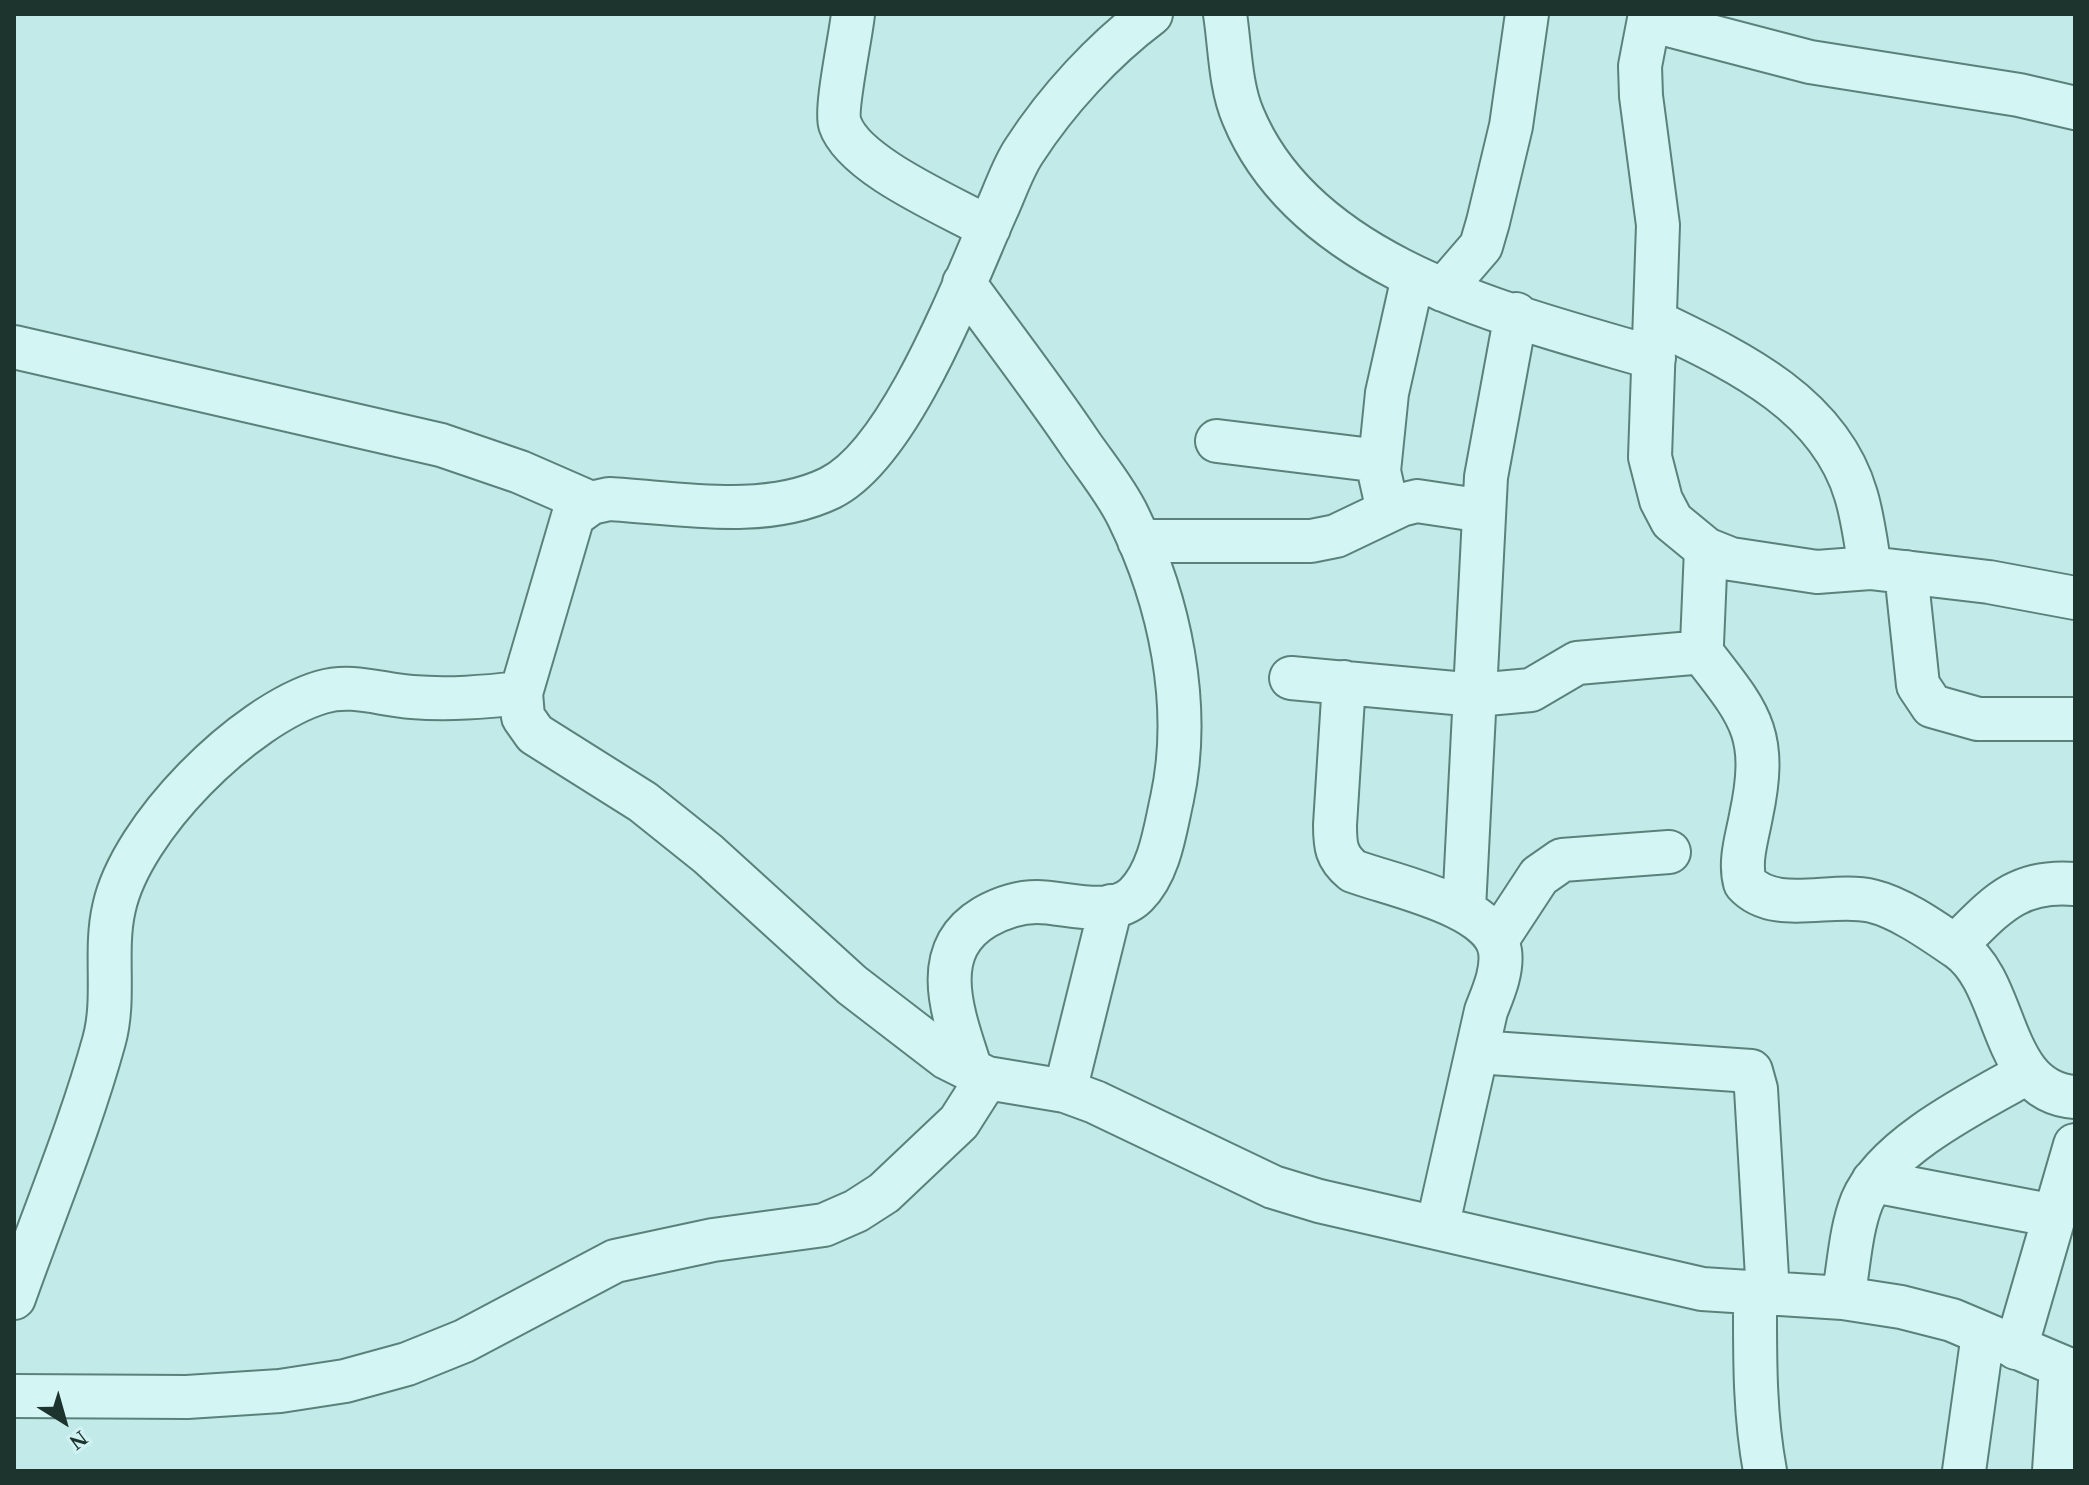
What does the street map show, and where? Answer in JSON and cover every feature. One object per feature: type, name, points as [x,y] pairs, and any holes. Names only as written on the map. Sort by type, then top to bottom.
[{"type":"street","points":[[853,14],[839,122],[852,145],[871,161],[989,228]]},
{"type":"street","points":[[1151,14],[1078,82],[1023,152],[935,346],[892,424],[863,461],[832,487],[789,502],[731,506],[609,499],[591,503],[573,516],[521,693],[523,717],[535,734],[643,802],[744,884],[852,985],[947,1058],[979,1074],[1065,1091],[1273,1187],[1622,1274],[1702,1289],[1843,1298],[1952,1320],[2068,1369],[2054,1471]]},
{"type":"street","points":[[1225,14],[1241,111],[1261,151],[1330,227],[1428,284],[1516,314],[1655,340],[1746,367],[1799,408],[1849,475],[1888,570],[1918,685],[1932,706],[1978,719],[2075,719]]},
{"type":"street","points":[[1388,511],[1380,461],[1387,393],[1428,284],[1481,246],[1511,126],[1527,14]]},
{"type":"street","points":[[2075,108],[2019,95],[1810,62],[1649,17],[1640,66],[1658,225],[1650,457],[1672,521],[1706,549],[1731,559],[1798,571],[1888,570],[2075,598]]},
{"type":"street","points":[[14,1396],[187,1397],[280,1391],[345,1381],[407,1364],[464,1341],[615,1261],[713,1240],[824,1225],[856,1211],[884,1193],[949,1132],[979,1074],[952,1009],[950,989],[955,946],[970,927],[1007,905],[1035,902],[1111,906],[1122,904],[1136,895],[1151,873],[1162,845],[1175,781],[1179,721],[1174,654],[1139,541],[1127,514],[964,283]]},
{"type":"street","points":[[1464,909],[1486,477],[1516,314]]},
{"type":"street","points":[[14,347],[441,445],[520,472],[591,503]]},
{"type":"street","points":[[1217,441],[1380,461]]},
{"type":"street","points":[[1139,541],[1311,541],[1364,525],[1388,511],[1417,501],[1484,511]]},
{"type":"street","points":[[1291,678],[1476,695],[1531,690],[1577,663],[1671,656],[1699,649],[1702,644],[1706,549]]},
{"type":"street","points":[[1699,649],[1746,711],[1757,742],[1758,784],[1742,859],[1745,883],[1763,899],[1874,901],[1955,946],[1982,971],[2027,1073],[2056,1094],[2075,1097]]},
{"type":"street","points":[[1344,682],[1335,825],[1335,848],[1342,862],[1353,871],[1464,909],[1486,925],[1497,940],[1500,952],[1497,980],[1477,1052],[1437,1228]]},
{"type":"street","points":[[14,1298],[105,1039],[113,909],[127,870],[155,824],[205,768],[297,702],[325,691],[362,689],[410,697],[470,699],[521,693]]},
{"type":"street","points":[[1497,940],[1539,876],[1562,860],[1669,852]]},
{"type":"street","points":[[1955,946],[2002,900],[2035,884],[2075,884]]},
{"type":"street","points":[[1065,1091],[1111,906]]},
{"type":"street","points":[[1477,1052],[1751,1071],[1756,1089],[1761,1294],[1755,1364],[1759,1438],[1765,1471]]},
{"type":"street","points":[[1843,1298],[1857,1216],[1873,1181],[1935,1129],[2027,1073]]},
{"type":"street","points":[[1964,1471],[2000,1341],[2055,1216],[2075,1145]]},
{"type":"street","points":[[1873,1181],[2055,1216]]}]
